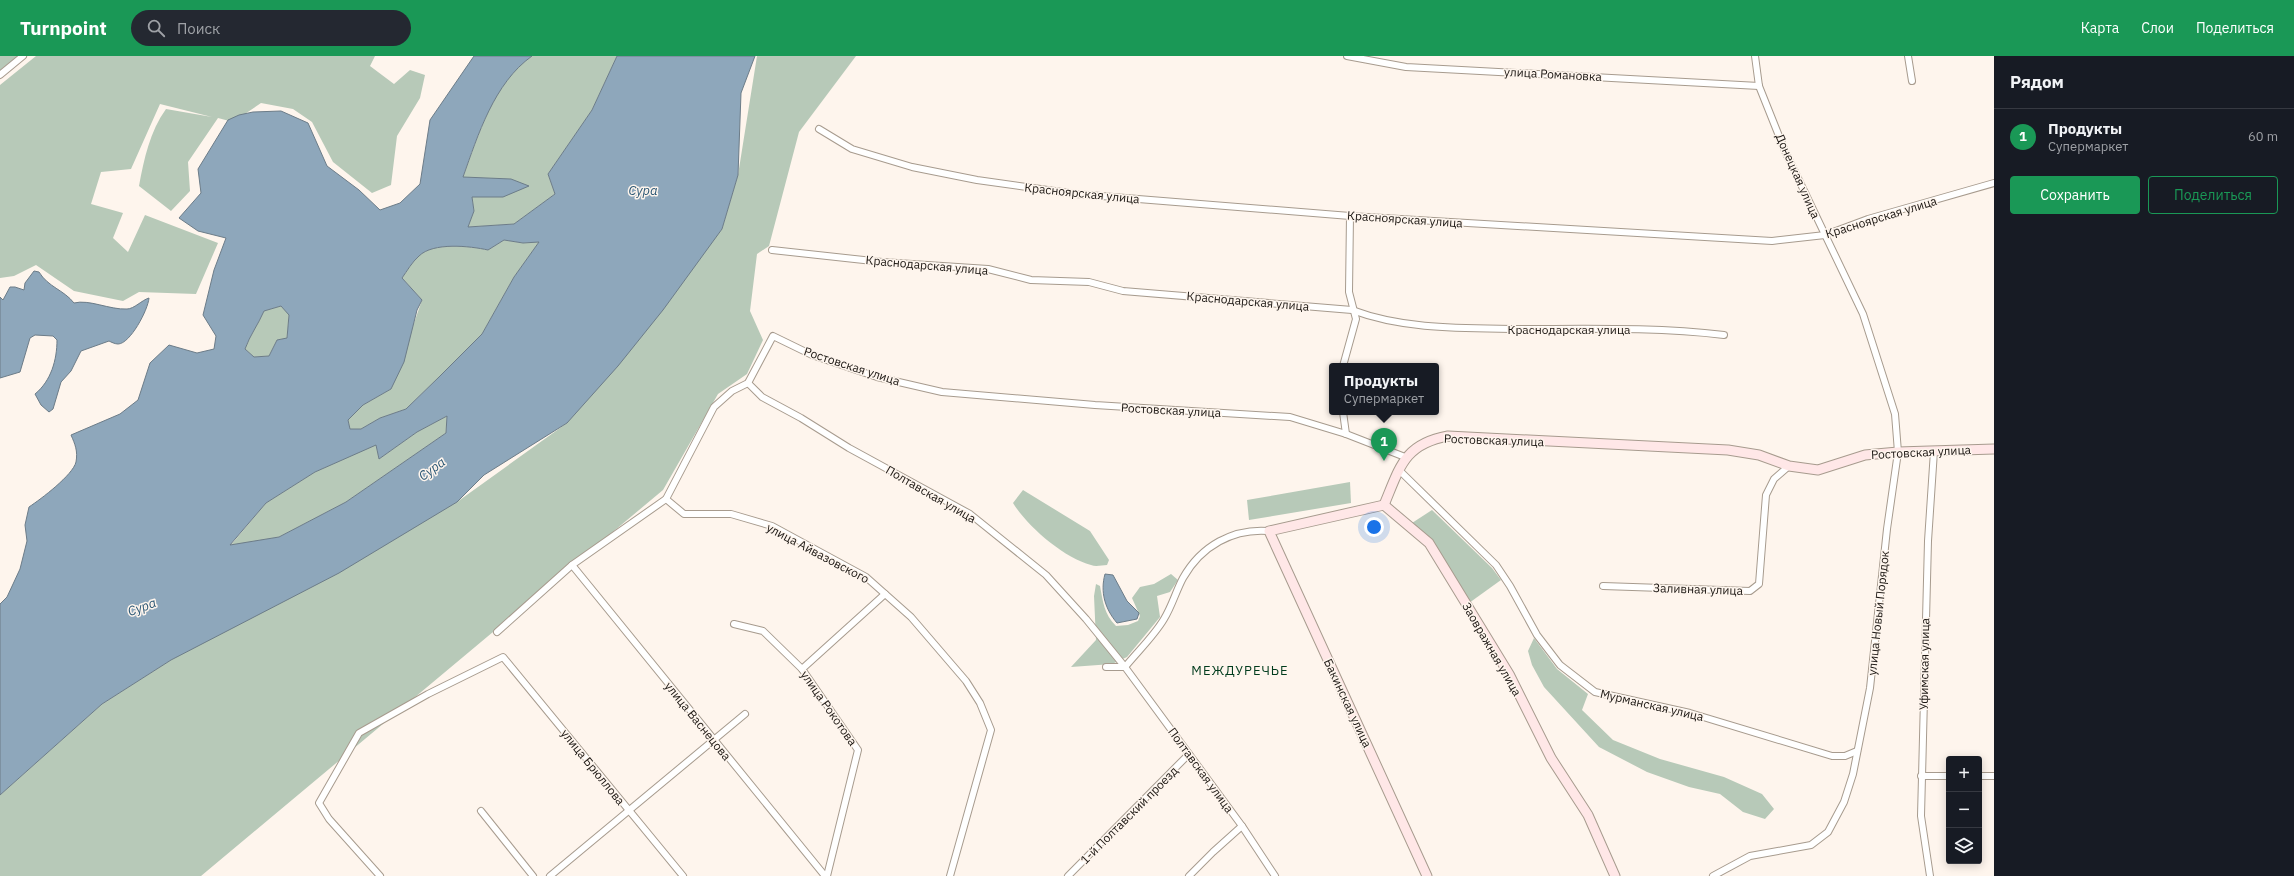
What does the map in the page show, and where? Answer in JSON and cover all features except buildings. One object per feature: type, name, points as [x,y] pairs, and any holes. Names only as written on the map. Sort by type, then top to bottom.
[{"type":"street","points":[[0,74],[23,56]]},
{"type":"street","name":"улица Романовка","points":[[1347,56],[1406,67],[1759,86]]},
{"type":"street","name":"Донецкая улица","points":[[1755,56],[1759,86],[1785,151],[1863,314],[1895,414],[1898,452]]},
{"type":"street","points":[[1908,56],[1912,81]]},
{"type":"street","name":"Красноярская улица","points":[[819,129],[852,149],[912,167],[976,180],[1076,194],[1350,216],[1772,241],[1825,235],[1868,219],[1994,183]]},
{"type":"street","points":[[1344,363],[1356,320],[1352,310],[1349,292],[1350,216]]},
{"type":"street","name":"Краснодарская улица","points":[[772,250],[882,262],[988,269],[1031,280],[1089,282],[1123,291],[1352,310],[1376,319],[1419,325],[1475,328],[1674,330],[1724,335]]},
{"type":"street","name":"Ростовская улица","points":[[748,383],[773,336],[812,355],[877,376],[942,392],[1095,406],[1290,417],[1346,434],[1405,457],[1431,439],[1448,436],[1728,450],[1759,455],[1789,466],[1818,470],[1865,455],[1898,452],[1994,449]]},
{"type":"street","points":[[497,632],[572,565],[666,499],[714,407],[732,391],[748,383]]},
{"type":"street","name":"Полтавская улица","points":[[748,383],[762,397],[802,418],[849,448],[970,514],[1046,575],[1086,619],[1125,667],[1242,826],[1275,876]]},
{"type":"street","points":[[1343,415],[1346,434]]},
{"type":"street","name":"Уфимская улица","points":[[1930,876],[1921,816],[1927,556],[1934,451]]},
{"type":"street","name":"улица Новый Порядок","points":[[1713,876],[1750,856],[1811,845],[1828,832],[1844,802],[1853,774],[1870,688],[1887,528],[1898,452]]},
{"type":"street","points":[[1106,667],[1125,667],[1164,619],[1183,577],[1198,556],[1217,542],[1251,529],[1269,531],[1384,505],[1405,457]]},
{"type":"street","name":"Заливная улица","points":[[1603,586],[1750,591],[1759,584],[1766,495],[1774,479],[1789,466]]},
{"type":"street","name":"Мурманская улица","points":[[1399,470],[1496,565],[1510,586],[1537,635],[1560,665],[1595,692],[1690,713],[1832,756],[1845,756],[1857,751]]},
{"type":"street","name":"улица Айвазовского","points":[[666,499],[684,514],[731,514],[772,526],[866,577],[911,617],[966,681],[980,703],[991,730],[950,876]]},
{"type":"street","name":"Заовражная улица","points":[[1384,505],[1429,543],[1509,674],[1551,758],[1588,815],[1615,876]]},
{"type":"street","name":"Бакинская улица","points":[[1269,531],[1427,876]]},
{"type":"street","name":"улица Васнецова","points":[[572,565],[826,876]]},
{"type":"street","points":[[802,669],[885,594]]},
{"type":"street","name":"улица Рокотова","points":[[734,624],[763,631],[802,669],[858,750],[826,876]]},
{"type":"street","name":"улица Брюллова","points":[[380,876],[329,819],[319,803],[359,733],[428,694],[503,657],[683,876]]},
{"type":"street","points":[[550,876],[745,714]]},
{"type":"street","name":"1-й Полтавский проезд","points":[[1068,876],[1189,754]]},
{"type":"street","points":[[1922,776],[1946,776]]},
{"type":"street","points":[[1982,776],[1994,776]]},
{"type":"street","points":[[481,811],[533,876]]},
{"type":"street","points":[[1189,876],[1242,826]]},
{"type":"green space","points":[[0,56],[18,56],[0,71]]},
{"type":"green space","points":[[36,56],[375,56],[370,66],[394,84],[410,70],[425,75],[420,98],[397,136],[391,185],[372,193],[333,162],[312,122],[293,109],[261,103],[233,122],[218,118],[188,162],[190,191],[171,211],[139,186],[152,136],[166,109],[212,117],[160,104],[131,169],[101,172],[91,204],[123,213],[113,238],[128,252],[145,215],[218,243],[196,294],[139,292],[123,301],[74,291],[36,265],[14,276],[0,278],[0,85]]},
{"type":"green space","points":[[532,56],[617,56],[592,110],[548,174],[555,194],[514,224],[468,227],[474,211],[472,197],[503,197],[463,177],[475,144],[497,95],[518,67]]},
{"type":"green space","points":[[757,56],[856,56],[799,132],[769,246],[757,254],[750,311],[763,340],[747,374],[718,394],[663,490],[201,876],[0,876],[0,795],[102,704],[171,660],[457,502],[567,423],[722,229],[738,175]]},
{"type":"green space","points":[[504,240],[523,243],[540,241],[514,277],[482,334],[406,409],[380,418],[361,429],[350,430],[348,420],[363,405],[391,389],[422,300],[402,278],[414,261],[425,252],[433,249],[462,246],[488,250]]},
{"type":"green space","points":[[281,306],[289,314],[287,339],[277,340],[269,356],[254,357],[245,349],[249,339],[264,311]]},
{"type":"green space","points":[[447,416],[446,433],[346,502],[279,537],[230,546],[266,503],[315,472],[376,444],[379,459],[417,432]]},
{"type":"green space","points":[[1350,482],[1351,503],[1249,520],[1247,500]]},
{"type":"green space","points":[[1023,490],[1090,531],[1109,560],[1107,565],[1093,566],[1080,561],[1069,556],[1047,540],[1027,521],[1013,503]]},
{"type":"green space","points":[[1432,510],[1492,568],[1501,580],[1469,603],[1412,523]]},
{"type":"green space","points":[[1171,574],[1178,580],[1170,592],[1157,596],[1160,617],[1127,657],[1112,664],[1071,667],[1096,640],[1094,596],[1096,584],[1100,586],[1105,608],[1112,621],[1116,626],[1128,625],[1138,621],[1140,616],[1132,598],[1140,587],[1154,584]]},
{"type":"green space","points":[[1534,638],[1557,669],[1588,694],[1582,710],[1613,740],[1660,759],[1724,777],[1762,794],[1774,809],[1765,819],[1743,812],[1720,794],[1689,787],[1647,772],[1599,747],[1544,687],[1532,665],[1528,651]]},
{"type":"water","name":"Сура","points":[[474,56],[532,56],[507,80],[497,95],[481,127],[463,177],[511,179],[529,186],[503,197],[472,197],[474,211],[468,227],[514,224],[555,194],[548,174],[592,110],[617,56],[755,56],[741,93],[738,175],[722,229],[663,310],[618,366],[567,423],[484,475],[457,502],[339,573],[171,660],[102,704],[0,795],[0,604],[7,597],[20,569],[27,541],[25,525],[29,507],[63,480],[74,467],[77,458],[75,445],[71,435],[120,414],[138,400],[150,363],[169,345],[197,353],[214,349],[216,336],[203,315],[214,270],[226,238],[198,231],[179,218],[201,193],[198,169],[228,120],[239,115],[253,112],[281,111],[308,123],[327,166],[359,190],[380,210],[400,203],[420,184],[430,120]],"holes":[[[504,240],[523,243],[539,242],[514,277],[482,334],[439,377],[406,409],[380,418],[361,429],[350,429],[348,420],[363,405],[391,389],[404,362],[417,310],[422,300],[402,278],[412,264],[425,252],[442,247],[462,246],[488,250]],[[281,306],[289,315],[287,338],[277,340],[269,356],[254,357],[245,349],[249,339],[264,311]],[[447,416],[446,433],[346,502],[279,537],[230,545],[266,503],[315,472],[376,445],[379,459],[417,432]]]},
{"type":"water","points":[[34,271],[39,272],[51,285],[66,295],[74,303],[86,302],[120,309],[130,309],[149,298],[138,326],[123,343],[117,344],[109,341],[81,351],[71,371],[61,382],[53,409],[49,412],[41,405],[35,394],[41,389],[52,370],[57,348],[57,340],[53,336],[35,335],[30,338],[20,372],[0,378],[0,297],[3,300],[10,287],[24,290],[25,283]]},
{"type":"water","points":[[1105,574],[1113,575],[1127,601],[1139,613],[1137,619],[1117,623],[1113,618],[1109,612],[1103,594]]},
{"type":"place","name":"Продукты","points":[[1384,461]]},
{"type":"district","name":"МЕЖДУРЕЧЬЕ","points":[[1240,670]]}]
